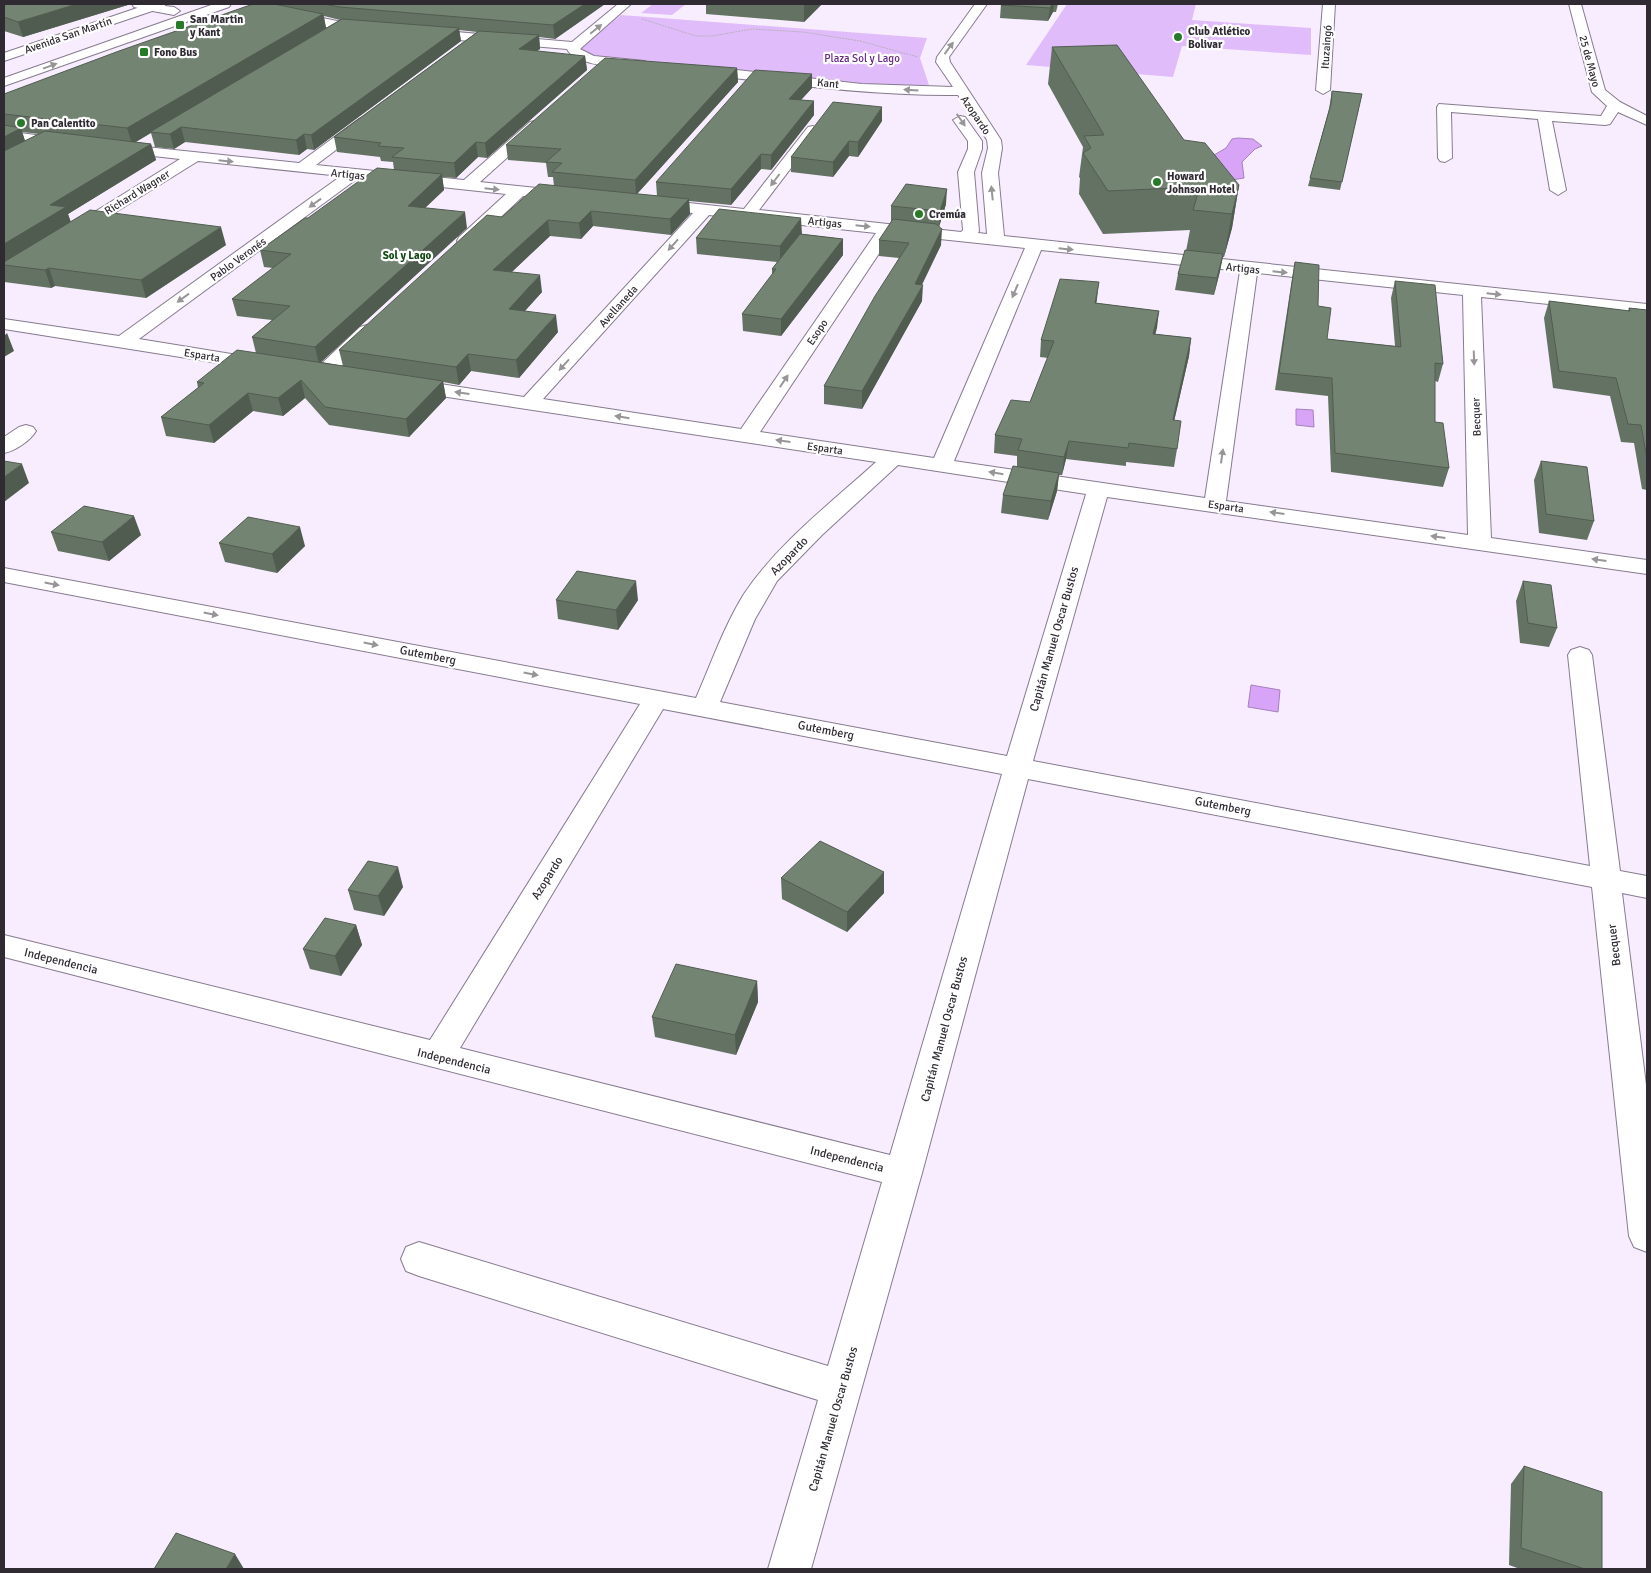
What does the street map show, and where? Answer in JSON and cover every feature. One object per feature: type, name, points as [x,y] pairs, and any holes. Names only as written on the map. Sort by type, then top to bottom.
[{"type":"street","points":[[138,4],[156,5],[174,11]]},
{"type":"street","points":[[576,51],[625,4]]},
{"type":"street","name":"Azopardo","points":[[982,4],[943,57],[943,62],[960,91],[994,140],[995,148],[990,172],[996,241]]},
{"type":"street","name":"Ituzaingó","points":[[1323,90],[1329,4]]},
{"type":"street","name":"25 de Mayo","points":[[1574,4],[1599,92],[1615,105],[1647,121]]},
{"type":"street","name":"Avenida San Martín","points":[[5,67],[156,5]]},
{"type":"street","points":[[4,82],[200,8]]},
{"type":"street","points":[[5,67],[174,11],[200,8],[230,9]]},
{"type":"street","points":[[4,96],[230,9]]},
{"type":"street","points":[[279,13],[342,26],[381,29]]},
{"type":"street","points":[[326,36],[342,26]]},
{"type":"street","points":[[410,32],[477,38],[576,51],[607,61],[656,66]]},
{"type":"street","points":[[461,50],[477,38]]},
{"type":"street","name":"Azopardo","points":[[927,60],[940,92],[975,141],[975,149],[966,172],[971,231],[965,237]]},
{"type":"street","points":[[592,74],[607,61]]},
{"type":"street","name":"Kant","points":[[685,69],[847,85],[940,92],[960,91]]},
{"type":"street","points":[[740,91],[753,76]]},
{"type":"street","points":[[835,100],[847,85]]},
{"type":"street","points":[[1445,158],[1444,107],[1605,121],[1615,105]]},
{"type":"street","points":[[467,186],[548,114]]},
{"type":"street","points":[[301,169],[373,115]]},
{"type":"street","points":[[1544,115],[1558,190]]},
{"type":"street","points":[[748,214],[824,116]]},
{"type":"street","name":"Artigas","points":[[4,136],[584,198]]},
{"type":"street","points":[[136,150],[153,140]]},
{"type":"street","points":[[21,155],[47,141]]},
{"type":"street","name":"Richard Wagner","points":[[62,239],[194,157]]},
{"type":"street","name":"Pablo Veronés","points":[[122,343],[354,174]]},
{"type":"street","name":"Artigas","points":[[656,188],[641,203],[1034,246],[1647,309]]},
{"type":"street","points":[[453,252],[518,192]]},
{"type":"street","name":"Avellaneda","points":[[530,402],[706,209]]},
{"type":"street","name":"Esopo","points":[[747,436],[888,229]]},
{"type":"street","points":[[942,464],[1034,246]]},
{"type":"street","points":[[1215,504],[1249,268]]},
{"type":"street","name":"Becquer","points":[[1472,292],[1480,543]]},
{"type":"street","name":"Esparta","points":[[4,324],[313,371],[381,319]]},
{"type":"street","name":"Esparta","points":[[392,383],[530,402],[893,458],[1647,567]]},
{"type":"street","points":[[4,447],[26,431]]},
{"type":"street","name":"Azopardo","points":[[705,706],[743,619],[755,596],[769,576],[814,530],[893,458]]},
{"type":"street","name":"Capitán Manuel Oscar Bustos","points":[[789,1569],[904,1174],[1017,767],[1098,488]]},
{"type":"street","name":"Gutemberg","points":[[4,574],[1647,886]]},
{"type":"street","name":"Becquer","points":[[1580,655],[1647,1236]]},
{"type":"street","name":"Azopardo","points":[[437,1057],[657,698]]},
{"type":"street","name":"Independencia","points":[[4,946],[904,1174]]},
{"type":"street","points":[[419,1259],[842,1389]]},
{"type":"path","points":[[611,16],[651,20],[680,32],[698,36],[724,36],[759,29],[828,35],[877,45],[927,60]]},
{"type":"green space","points":[[653,4],[686,4],[672,15],[641,13]]},
{"type":"green space","name":"Club Atlético Bolivar","points":[[1067,4],[1196,4],[1192,20],[1311,28],[1311,55],[1182,46],[1173,77],[1026,65]]},
{"type":"green space","name":"Plaza Sol y Lago","points":[[621,15],[927,38],[920,58],[929,85],[918,87],[853,83],[588,56],[580,51],[580,47]]},
{"type":"shaded area","points":[[1232,139],[1253,139],[1262,146],[1255,149],[1242,162],[1244,178],[1226,181],[1214,155],[1226,148]]},
{"type":"shaded area","points":[[1296,409],[1313,410],[1314,427],[1296,425]]},
{"type":"shaded area","points":[[1251,685],[1280,690],[1278,712],[1248,707]]},
{"type":"building","points":[[4,4],[77,4],[18,22],[4,17]]},
{"type":"building","points":[[253,4],[274,4],[323,14],[127,128],[4,114],[4,94]]},
{"type":"building","points":[[323,4],[585,4],[553,25]]},
{"type":"building","points":[[1001,4],[1052,4],[1050,8]]},
{"type":"building","points":[[342,19],[459,28],[311,135],[304,134],[296,140],[181,127],[170,134],[150,132]]},
{"type":"building","points":[[479,31],[539,35],[519,49],[585,56],[485,143],[476,142],[454,163],[392,157],[404,148],[378,146],[381,143],[334,137]]},
{"type":"building","points":[[1117,45],[1184,140],[1205,143],[1239,185],[1232,214],[1193,210],[1200,187],[1108,191],[1083,153],[1091,148],[1084,136],[1104,135],[1052,47]]},
{"type":"building","points":[[605,58],[737,68],[635,180],[552,172],[562,163],[546,162],[561,149],[506,145]]},
{"type":"building","points":[[755,70],[812,74],[789,99],[814,101],[771,155],[761,154],[731,189],[656,182]]},
{"type":"building","points":[[1332,91],[1362,94],[1342,182],[1310,178],[1331,104]]},
{"type":"building","points":[[833,102],[882,107],[858,142],[849,141],[833,162],[791,157]]},
{"type":"building","points":[[4,125],[21,128],[4,137]]},
{"type":"building","points":[[45,131],[151,144],[50,205],[66,207],[4,244],[4,151]]},
{"type":"building","points":[[377,168],[442,174],[408,206],[465,212],[315,347],[252,337],[290,306],[232,299],[291,254],[260,250]]},
{"type":"building","points":[[539,184],[689,199],[670,219],[591,211],[579,223],[548,220],[493,270],[540,275],[509,309],[556,315],[516,360],[468,354],[456,367],[339,350],[487,215],[502,217]]},
{"type":"building","points":[[906,184],[947,189],[940,211],[891,206]]},
{"type":"building","points":[[719,209],[801,218],[780,246],[696,238]]},
{"type":"building","points":[[90,210],[221,227],[141,280],[49,268],[45,270],[4,265],[4,262]]},
{"type":"building","points":[[893,219],[936,224],[942,229],[915,284],[923,285],[862,391],[824,386],[875,296],[909,243],[879,240]]},
{"type":"building","points":[[800,234],[843,239],[781,319],[742,314],[776,269],[772,269]]},
{"type":"building","points":[[1185,250],[1223,254],[1217,278],[1178,274]]},
{"type":"building","points":[[1295,262],[1319,265],[1318,306],[1331,308],[1327,339],[1401,347],[1395,281],[1435,285],[1443,364],[1435,363],[1435,422],[1443,423],[1449,468],[1335,453],[1332,378],[1279,373]]},
{"type":"building","points":[[1060,279],[1099,282],[1095,303],[1159,311],[1153,334],[1191,338],[1173,420],[1181,421],[1177,449],[1129,443],[1128,448],[1069,441],[1064,457],[1018,450],[1022,439],[995,435],[1011,400],[1030,402],[1054,341],[1041,340]]},
{"type":"building","points":[[1549,301],[1630,311],[1629,308],[1647,310],[1647,459],[1641,425],[1628,424],[1616,378],[1559,371]]},
{"type":"building","points":[[237,350],[443,381],[406,419],[325,407],[301,380],[278,398],[248,393],[209,425],[161,417],[204,383],[197,382]]},
{"type":"building","points":[[4,461],[22,464],[4,477]]},
{"type":"building","points":[[1541,461],[1587,467],[1594,521],[1546,514]]},
{"type":"building","points":[[1013,466],[1059,473],[1051,501],[1003,495]]},
{"type":"building","points":[[84,506],[134,516],[102,542],[51,532]]},
{"type":"building","points":[[248,517],[300,527],[272,554],[219,543]]},
{"type":"building","points":[[577,571],[636,581],[616,610],[556,600]]},
{"type":"building","points":[[1523,581],[1551,585],[1557,628],[1528,623]]},
{"type":"building","points":[[820,841],[884,872],[847,912],[781,878]]},
{"type":"building","points":[[368,861],[398,867],[378,896],[348,890]]},
{"type":"building","points":[[325,918],[356,925],[335,956],[303,949]]},
{"type":"building","points":[[676,964],[757,981],[735,1035],[652,1017]]},
{"type":"building","points":[[1524,1466],[1602,1492],[1602,1569],[1585,1569],[1521,1548]]},
{"type":"building","points":[[176,1533],[235,1554],[226,1569],[154,1569]]},
{"type":"place","name":"San Martin y Kant","points":[[180,25]]},
{"type":"place","name":"Club Atlético Bolivar","points":[[1178,37]]},
{"type":"place","name":"Fono Bus","points":[[144,52]]},
{"type":"place","name":"Pan Calentito","points":[[21,123]]},
{"type":"place","name":"Howard Johnson Hotel","points":[[1157,182]]},
{"type":"place","name":"Cremúa","points":[[919,214]]},
{"type":"district","name":"Sol y Lago","points":[[407,255]]}]
